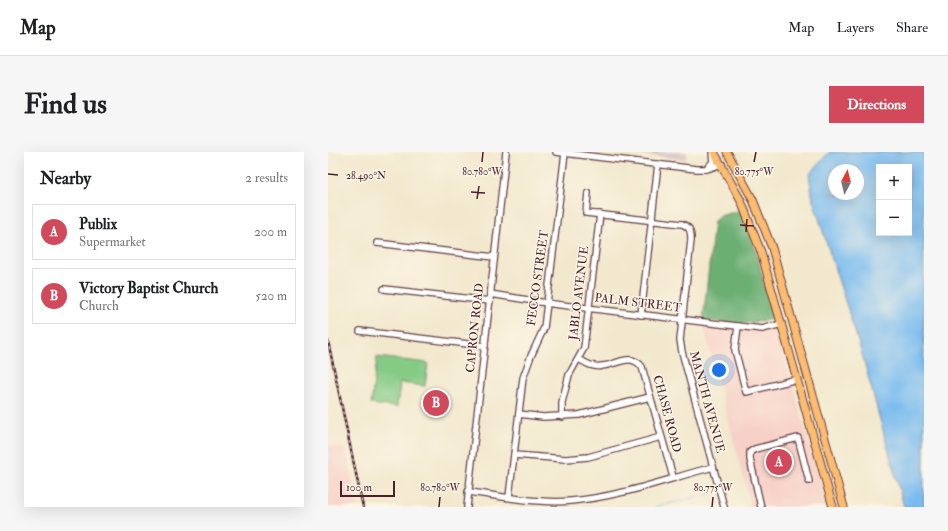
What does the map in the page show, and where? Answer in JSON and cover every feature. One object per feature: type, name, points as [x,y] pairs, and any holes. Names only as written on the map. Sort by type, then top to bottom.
[{"type":"main road","points":[[713,152],[722,164],[755,233],[767,270],[833,507]]},
{"type":"main road","points":[[722,164],[726,152]]},
{"type":"main road","points":[[726,152],[740,173],[759,214],[774,253],[844,507]]},
{"type":"main road","points":[[722,164],[727,165],[740,173]]},
{"type":"street","name":"CAPRON ROAD","points":[[466,507],[506,152]]},
{"type":"street","points":[[556,152],[705,169],[722,164]]},
{"type":"street","points":[[705,169],[713,162],[713,152]]},
{"type":"street","name":"FECCO STREET","points":[[509,497],[520,414],[523,378],[544,328],[564,153]]},
{"type":"street","points":[[641,314],[658,164]]},
{"type":"street","points":[[588,192],[586,213],[652,220]]},
{"type":"street","name":"JABLO AVENUE","points":[[562,417],[562,402],[568,375],[584,348],[590,308],[600,214]]},
{"type":"street","name":"MANTH AVENUE","points":[[652,220],[682,224],[687,226],[690,230],[692,240],[680,340],[724,507]]},
{"type":"street","points":[[377,243],[494,257]]},
{"type":"street","points":[[384,289],[490,301]]},
{"type":"street","name":"PALM STREET","points":[[490,294],[682,320],[762,329],[782,324]]},
{"type":"street","points":[[738,326],[735,350],[746,392],[797,379]]},
{"type":"street","points":[[360,331],[485,346]]},
{"type":"street","name":"CHASE ROAD","points":[[578,359],[595,366],[602,366],[630,359],[635,360],[642,367],[673,478]]},
{"type":"street","points":[[520,414],[562,417],[594,412],[650,397]]},
{"type":"street","points":[[514,455],[552,459],[588,457],[661,438]]},
{"type":"street","points":[[761,507],[750,459],[750,452],[755,449],[798,438],[810,481]]},
{"type":"street","points":[[468,492],[570,502],[607,496],[713,468]]},
{"type":"shaded area","points":[[625,152],[687,152],[686,160]]},
{"type":"shaded area","points":[[703,324],[735,328],[734,337],[744,393],[792,383],[827,507],[763,507],[752,453],[797,440],[808,483],[812,482],[800,437],[749,451],[759,507],[751,507]]},
{"type":"shaded area","points":[[739,328],[762,331],[776,328],[790,379],[747,390],[737,350]]},
{"type":"shaded area","points":[[328,445],[345,448],[358,507],[328,507]]},
{"type":"green space","points":[[741,210],[755,248],[773,319],[740,324],[703,320],[714,221],[720,216]]},
{"type":"green space","points":[[377,357],[428,363],[425,386],[400,383],[397,407],[371,404]]},
{"type":"water","points":[[829,152],[924,152],[924,507],[904,507],[862,354],[813,200],[809,175]]},
{"type":"waterway","points":[[655,507],[713,493]]},
{"type":"railway","points":[[328,341],[363,507]]},
{"type":"place","name":"Victory Baptist Church","points":[[436,403]]},
{"type":"place","name":"Publix","points":[[779,462]]}]
